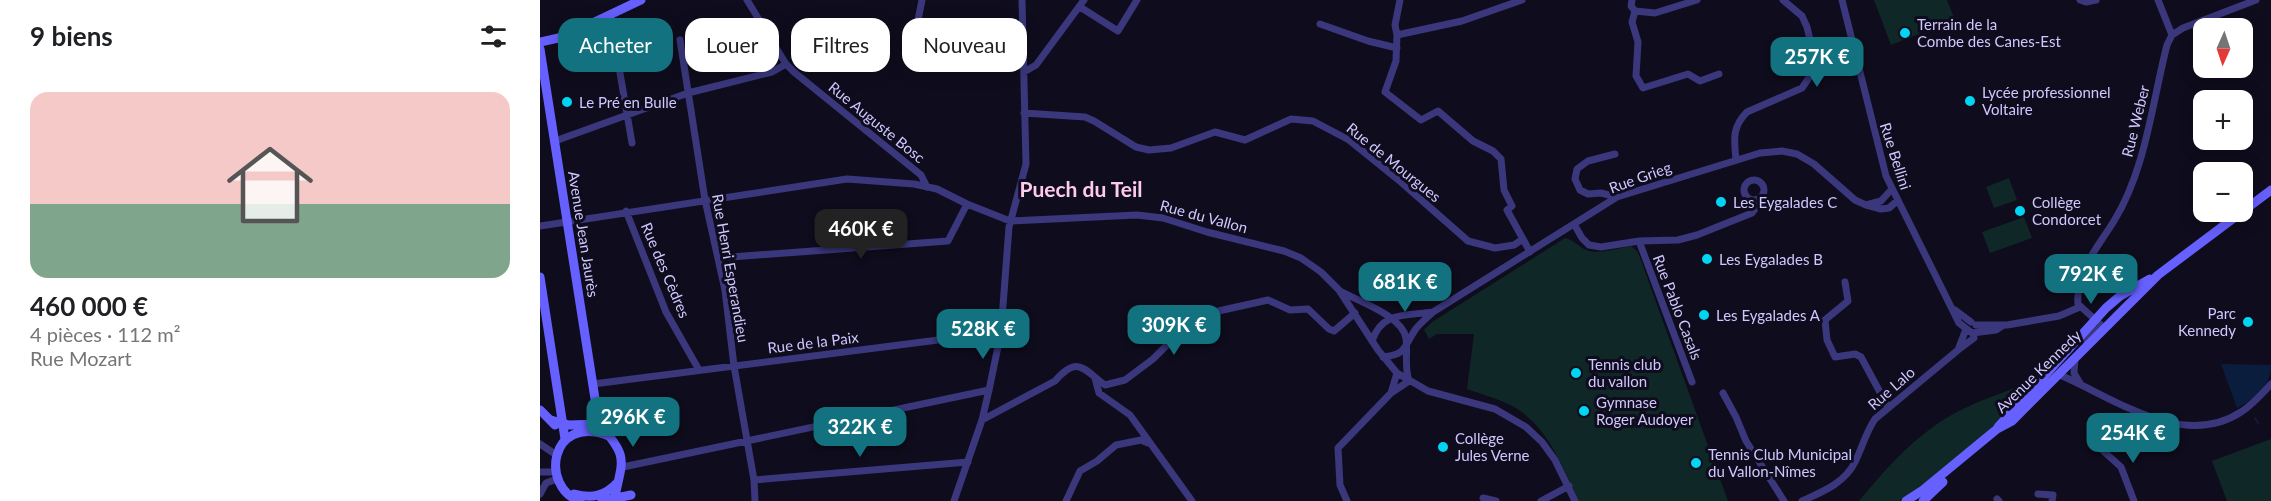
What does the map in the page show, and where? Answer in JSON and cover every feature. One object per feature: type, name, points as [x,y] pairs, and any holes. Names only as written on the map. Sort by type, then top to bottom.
[{"type":"main road","points":[[540,42],[563,37],[641,0]]},
{"type":"main road","name":"Avenue Jean Jaurès","points":[[540,49],[599,424]]},
{"type":"main road","name":"Avenue Kennedy","points":[[1906,501],[1978,447],[1997,429],[2012,421],[2158,275],[2271,190]]},
{"type":"main road","points":[[1997,429],[2001,422],[2120,296],[2158,275]]},
{"type":"main road","points":[[540,276],[542,304],[546,316],[565,439]]},
{"type":"main road","points":[[540,410],[551,420],[565,439]]},
{"type":"main road","points":[[551,420],[562,424],[599,424],[610,436],[620,451],[623,467],[614,499]]},
{"type":"main road","points":[[577,501],[564,490],[556,475],[555,454],[565,439],[576,432],[594,430],[610,436]]},
{"type":"main road","points":[[1923,501],[1962,467],[1978,447]]},
{"type":"main road","points":[[564,490],[585,497],[596,496],[607,492],[618,482]]},
{"type":"main road","points":[[618,482],[635,498]]},
{"type":"main road","points":[[602,501],[635,498]]},
{"type":"street","name":"Rue Auguste Bosc","points":[[747,0],[786,64],[921,175],[927,187],[937,189],[967,204],[1011,221]]},
{"type":"street","points":[[918,18],[922,0]]},
{"type":"street","points":[[1022,0],[1022,18]]},
{"type":"street","points":[[1027,70],[1036,66],[1082,3],[1119,30],[1137,0]]},
{"type":"street","points":[[1400,0],[1395,25],[1396,61],[1385,92],[1421,120],[1438,111],[1473,141],[1493,151],[1501,159],[1504,190],[1512,206],[1507,210],[1530,252]]},
{"type":"street","points":[[1397,34],[1462,21],[1522,0]]},
{"type":"street","points":[[1632,0],[1631,6],[1635,11],[1655,13],[1697,0]]},
{"type":"street","points":[[1736,160],[1733,135],[1740,119],[1747,112],[1802,88],[1815,69],[1807,27],[1802,16],[1783,0]]},
{"type":"street","name":"Rue Bellini","points":[[1842,0],[1870,116],[1891,190],[1953,309],[1971,328]]},
{"type":"street","points":[[2080,0],[2086,2],[2096,0]]},
{"type":"street","points":[[2158,0],[2172,35],[2183,28],[2256,0]]},
{"type":"street","points":[[1635,11],[1632,22],[1638,42],[1636,76],[1644,88],[1688,74],[1700,81],[1719,74]]},
{"type":"street","points":[[610,15],[632,143]]},
{"type":"street","points":[[1320,24],[1368,41],[1397,48]]},
{"type":"street","name":"Rue Weber","points":[[2080,307],[2078,301],[2084,266],[2116,217],[2141,157],[2167,45],[2172,35]]},
{"type":"street","name":"Rue Henri Esperandieu","points":[[680,40],[705,200],[718,258],[754,480],[755,501]]},
{"type":"street","points":[[555,141],[688,93],[772,72],[786,64]]},
{"type":"street","points":[[954,501],[982,420],[1001,332],[1011,221],[1026,164],[1024,72]]},
{"type":"street","name":"Rue de Mourgues","points":[[1024,113],[1085,117],[1136,147],[1149,150],[1172,148],[1215,132],[1245,140],[1291,119],[1313,121],[1349,140],[1468,241],[1494,248],[1514,245],[1523,239]]},
{"type":"street","name":"Rue Grieg","points":[[1406,350],[1416,329],[1433,312],[1617,197],[1768,151],[1797,154],[1814,165],[1855,200],[1881,210],[1904,215]]},
{"type":"street","points":[[1615,154],[1588,161],[1577,169],[1575,179],[1580,190],[1588,194],[1601,193],[1617,197]]},
{"type":"street","points":[[540,226],[626,211],[847,179],[927,187]]},
{"type":"street","points":[[1866,205],[1881,201],[1891,190]]},
{"type":"street","points":[[1574,224],[1589,245],[1601,247],[1639,241],[1678,240],[1697,235],[1752,213],[1755,200]]},
{"type":"street","points":[[1881,210],[1889,208],[1897,201]]},
{"type":"street","points":[[718,258],[948,241],[967,204]]},
{"type":"street","name":"Rue des Cèdres","points":[[626,211],[666,312],[699,370]]},
{"type":"street","name":"Rue du Vallon","points":[[1011,221],[1137,215],[1163,218],[1207,232],[1284,251],[1301,258],[1322,272],[1339,290],[1383,357],[1397,373],[1428,391],[1495,409],[1526,427],[1542,442],[1555,460],[1575,501]]},
{"type":"street","name":"Rue Pablo Casals","points":[[1639,241],[1692,382]]},
{"type":"street","points":[[1845,282],[1848,301],[1826,320],[1827,340],[1835,357],[1855,354],[1861,357],[1888,407]]},
{"type":"street","name":"Rue du Vallon","points":[[1339,290],[1391,318]]},
{"type":"street","points":[[982,420],[1054,381],[1060,374],[1075,366],[1083,366],[1105,385],[1125,380],[1153,359],[1196,316],[1268,300],[1290,310],[1308,309],[1334,331],[1355,313]]},
{"type":"street","points":[[1971,328],[1996,330],[2002,326],[2059,316],[2080,307],[2100,325],[2085,342],[2083,351]]},
{"type":"street","name":"Rue Grieg","points":[[1391,318],[1433,312]]},
{"type":"street","points":[[540,326],[546,316]]},
{"type":"street","points":[[1347,501],[1340,485],[1338,448],[1390,393],[1409,381],[1405,370],[1406,339],[1403,330],[1391,318],[1378,326],[1372,341]]},
{"type":"street","name":"Rue Lalo","points":[[1958,350],[1971,328]]},
{"type":"street","name":"Rue Lalo","points":[[1802,501],[1842,480],[1854,465],[1870,426],[1888,407],[1971,342],[1974,338],[1971,328]]},
{"type":"street","name":"Rue de la Paix","points":[[593,384],[1001,332]]},
{"type":"street","points":[[1383,357],[1395,356],[1406,350]]},
{"type":"street","points":[[2075,359],[2074,373],[2080,383]]},
{"type":"street","points":[[1390,393],[1397,373]]},
{"type":"street","points":[[2060,375],[2152,418],[2195,426],[2211,424],[2241,412],[2271,384]]},
{"type":"street","points":[[1095,378],[1099,393],[1130,416],[1192,501]]},
{"type":"street","points":[[623,467],[989,390]]},
{"type":"street","points":[[1723,393],[1746,441],[1784,501]]},
{"type":"street","points":[[1066,501],[1080,471],[1097,461],[1116,445],[1141,440],[1148,443]]},
{"type":"street","points":[[540,444],[555,454]]},
{"type":"street","points":[[2100,448],[2121,467],[2134,501]]},
{"type":"street","points":[[754,480],[968,462]]},
{"type":"street","points":[[540,472],[556,475]]},
{"type":"street","points":[[540,494],[546,483],[556,475]]},
{"type":"street","points":[[1541,501],[1569,486]]},
{"type":"street","points":[[2038,494],[2053,495],[2052,501]]},
{"type":"street","points":[[1483,498],[1496,501]]},
{"type":"green space","name":"Terrain de la Combe des Canes-Est","points":[[1874,0],[1947,0],[1955,20],[1891,45]]},
{"type":"green space","points":[[2009,178],[2017,200],[1994,208],[1986,187]]},
{"type":"green space","points":[[2024,217],[2032,238],[1990,253],[1982,232]]},
{"type":"green space","name":"Tennis club du vallon","points":[[1565,238],[1591,251],[1631,246],[1638,252],[1728,501],[1579,501],[1551,445],[1532,420],[1506,403],[1467,389],[1474,334],[1437,334],[1429,339],[1424,330],[1432,322]]},
{"type":"green space","points":[[2019,386],[2025,394],[1974,445],[1919,488],[1899,501],[1859,501],[1893,463],[1930,429],[1966,407]]},
{"type":"green space","points":[[2271,439],[2271,501],[2227,501],[2212,461]]},
{"type":"water","points":[[2221,364],[2271,365],[2268,379],[2261,391],[2237,408]]},
{"type":"waterway","points":[[2255,418],[2258,423]]},
{"type":"place","name":"Terrain de la Combe des Canes-Est","points":[[1905,33]]},
{"type":"place","name":"Lycée professionnel Voltaire","points":[[1970,101]]},
{"type":"place","name":"Le Pré en Bulle","points":[[567,102]]},
{"type":"place","name":"Les Eygalades C","points":[[1721,202]]},
{"type":"place","name":"Collège Condorcet","points":[[2020,211]]},
{"type":"place","name":"Les Eygalades B","points":[[1707,259]]},
{"type":"place","name":"Les Eygalades A","points":[[1704,315]]},
{"type":"place","name":"Parc Kennedy","points":[[2248,322]]},
{"type":"place","name":"Tennis club du vallon","points":[[1576,373]]},
{"type":"place","name":"Gymnase Roger Audoyer","points":[[1584,411]]},
{"type":"place","name":"Collège Jules Verne","points":[[1443,447]]},
{"type":"place","name":"Tennis Club Municipal du Vallon-Nîmes","points":[[1696,463]]},
{"type":"district","name":"Puech du Teil","points":[[1081,188]]}]
